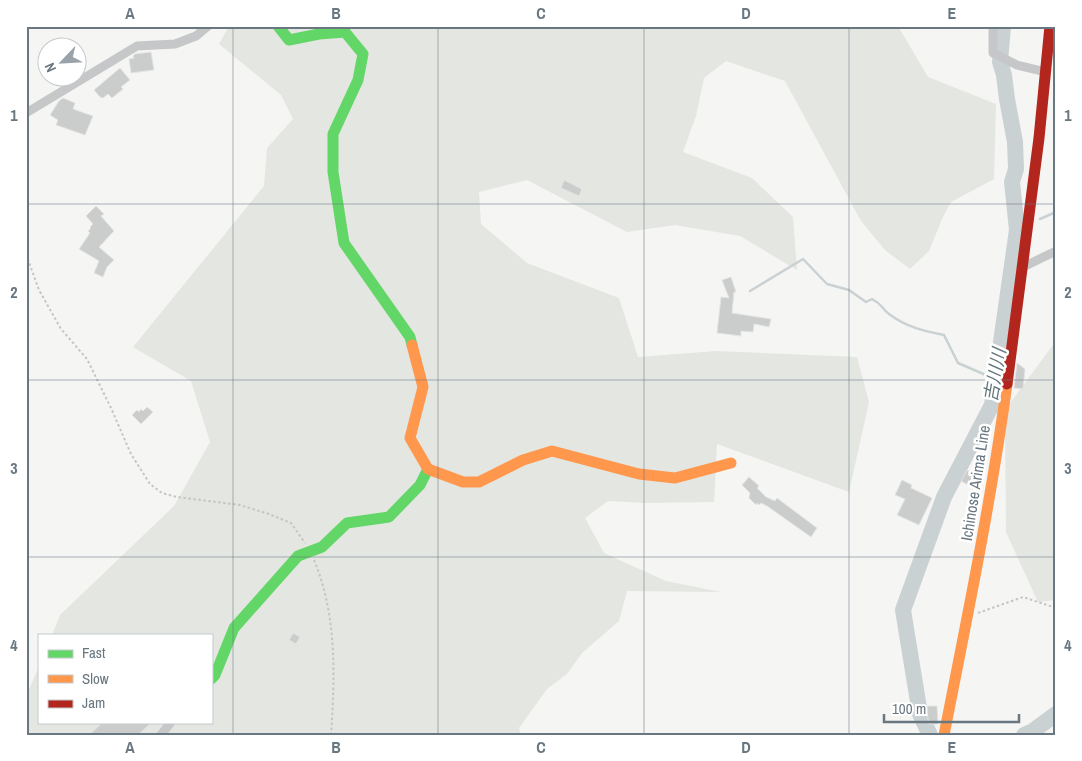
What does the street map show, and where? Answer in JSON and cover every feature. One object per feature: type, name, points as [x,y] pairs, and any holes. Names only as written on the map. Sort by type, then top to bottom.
[{"type":"street","points":[[26,113],[137,46],[175,44],[196,36],[208,26]]},
{"type":"street","points":[[278,26],[289,40],[319,34],[345,32],[363,54],[358,80],[332,134],[333,172],[344,243],[410,337],[424,387],[410,438],[428,469],[463,482],[479,482],[523,460],[552,451],[640,474],[675,478],[731,462]]},
{"type":"street","points":[[993,26],[992,53],[1017,65],[1046,72]]},
{"type":"street","name":"Ichinose Arima Line","points":[[944,735],[1000,436],[1020,268],[1039,138],[1050,26]]},
{"type":"street","points":[[1020,268],[1056,252]]},
{"type":"street","points":[[212,678],[215,676],[234,628],[298,556],[322,547],[347,523],[389,517],[420,485],[428,469]]},
{"type":"street","points":[[161,735],[169,724]]},
{"type":"path","points":[[26,254],[39,290],[61,329],[88,358],[131,454],[150,484],[162,493],[240,506],[291,523],[311,552],[324,586],[331,624],[333,702],[331,735]]},
{"type":"path","points":[[967,615],[983,612],[1023,597],[1056,608]]},
{"type":"shaded area","points":[[229,26],[898,26],[928,77],[996,104],[994,179],[951,202],[929,251],[910,269],[885,250],[861,221],[785,81],[726,61],[704,78],[696,116],[683,152],[752,178],[793,217],[797,270],[740,236],[675,225],[627,232],[527,180],[479,192],[481,224],[527,263],[619,298],[638,357],[716,351],[857,357],[869,402],[849,492],[717,444],[714,502],[643,503],[608,501],[585,518],[604,553],[666,581],[721,592],[627,591],[619,621],[582,653],[567,674],[547,689],[519,728],[521,735],[26,735],[26,697],[38,668],[38,724],[212,724],[212,634],[52,634],[60,615],[174,506],[210,442],[191,381],[133,347],[264,186],[267,148],[293,119],[281,95],[219,44]]},
{"type":"shaded area","points":[[1056,341],[1056,600],[1038,602],[1006,532],[1005,410]]},
{"type":"building","points":[[151,52],[154,70],[131,73],[129,59],[134,58],[135,54]]},
{"type":"building","points":[[120,68],[130,80],[112,98],[108,94],[103,98],[100,97],[94,90]]},
{"type":"building","points":[[63,98],[75,103],[73,109],[93,116],[85,135],[56,125],[58,120],[50,115]]},
{"type":"building","points":[[564,180],[582,189],[579,196],[561,188]]},
{"type":"building","points":[[96,206],[104,214],[101,216],[114,231],[99,247],[114,260],[107,267],[103,277],[94,273],[99,261],[79,249],[90,233],[88,231],[93,224],[86,216]]},
{"type":"building","points":[[731,277],[736,292],[734,292],[732,313],[771,319],[769,327],[754,324],[753,332],[741,331],[741,336],[717,333],[721,297],[729,298],[722,280]]},
{"type":"building","points":[[1017,363],[1025,369],[1023,389],[1014,388]]},
{"type":"building","points":[[147,407],[153,412],[141,424],[132,415],[137,410],[139,412],[141,409],[143,411]]},
{"type":"building","points":[[967,470],[982,478],[975,489],[961,481]]},
{"type":"building","points":[[749,477],[759,486],[757,488],[766,497],[775,501],[777,498],[817,528],[811,537],[767,506],[761,503],[756,505],[749,498],[750,493],[742,485]]},
{"type":"building","points":[[902,480],[912,485],[911,488],[932,498],[919,525],[897,515],[905,499],[895,495]]},
{"type":"building","points":[[293,633],[300,637],[296,644],[289,640]]},
{"type":"building","points":[[924,706],[937,706],[938,724],[929,724]]},
{"type":"building","points":[[101,724],[150,724],[138,735],[89,735]]},
{"type":"waterway","name":"吉川川","points":[[930,735],[920,714],[903,610],[944,497],[992,405],[1017,230],[1012,182],[1016,169],[1015,142],[1004,75],[1000,62],[1003,26]]},
{"type":"waterway","points":[[1040,219],[1056,212]]},
{"type":"waterway","points":[[750,291],[803,259],[827,284],[849,290],[866,302],[872,299],[889,314],[909,325],[944,335],[958,363],[995,379]]},
{"type":"waterway","points":[[1024,735],[1033,731],[1056,714]]},
{"type":"traffic: fast","points":[[278,26],[289,40],[319,34],[345,32],[363,54],[358,80],[333,134],[333,172],[344,243],[410,337],[412,345]]},
{"type":"traffic: fast","points":[[212,678],[215,675],[234,628],[298,556],[322,547],[347,523],[389,517],[420,485],[428,469]]},
{"type":"traffic: slow","points":[[412,345],[423,387],[410,438],[428,469],[463,482],[479,482],[523,460],[552,451],[639,474],[675,478],[731,463]]},
{"type":"traffic: slow","points":[[944,735],[986,516],[1007,384]]},
{"type":"traffic: jam","points":[[1007,384],[1039,138],[1050,26]]}]
